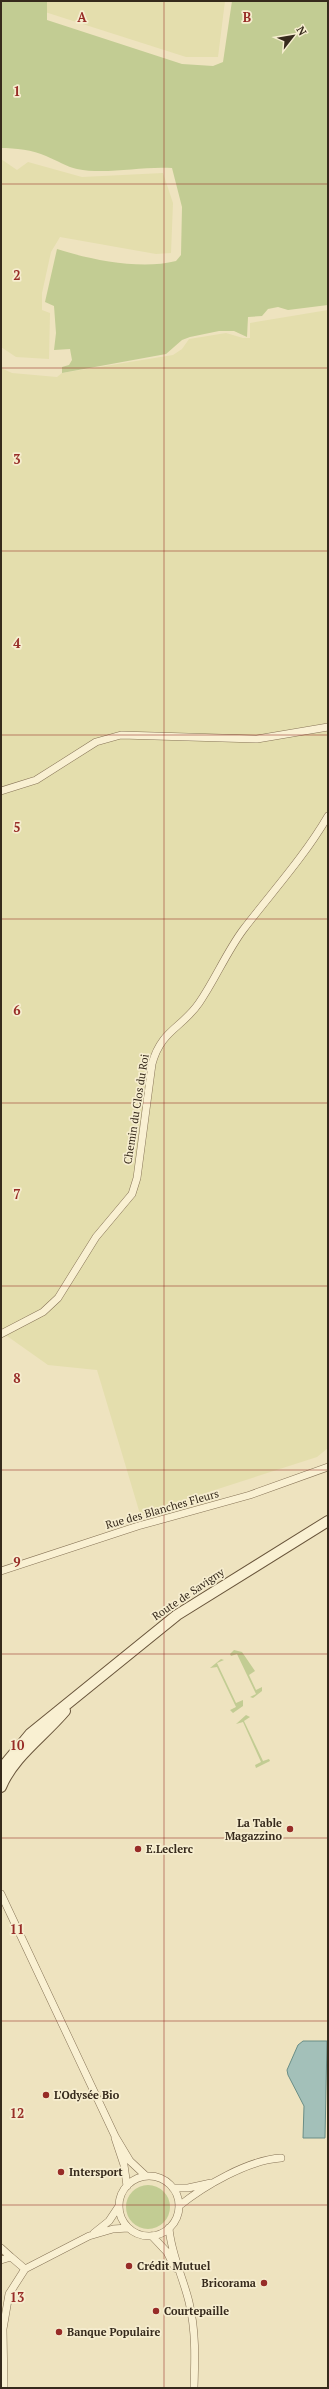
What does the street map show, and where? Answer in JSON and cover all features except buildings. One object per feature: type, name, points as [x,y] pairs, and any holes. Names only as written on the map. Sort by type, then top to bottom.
[{"type":"main road","name":"Route de Savigny","points":[[1,1769],[20,1746],[61,1708],[72,1702],[142,1642],[190,1606],[328,1521]]},
{"type":"main road","name":"Route de Savigny","points":[[1,1787],[20,1746]]},
{"type":"street","points":[[1,791],[36,780],[96,742],[121,735],[257,739],[328,726]]},
{"type":"street","name":"Chemin du Clos du Roi","points":[[1,1334],[43,1312],[58,1298],[96,1237],[128,1201],[137,1178],[152,1064],[158,1047],[168,1033],[200,1002],[234,943],[288,874],[328,816]]},
{"type":"street","name":"Rue des Blanches Fleurs","points":[[1,1571],[145,1524],[170,1519],[242,1497],[328,1467]]},
{"type":"street","points":[[1,1894],[115,2136],[130,2161],[146,2176],[161,2179],[172,2188],[179,2206],[178,2214],[169,2228],[152,2236],[143,2236],[128,2228],[113,2229],[89,2236]]},
{"type":"street","points":[[115,2136],[124,2165],[127,2186]]},
{"type":"street","points":[[172,2188],[188,2188],[211,2183],[254,2165],[281,2158]]},
{"type":"street","points":[[4,2388],[3,2329],[10,2294],[25,2269],[89,2236],[109,2221],[119,2205],[123,2191],[127,2186],[133,2181],[146,2176]]},
{"type":"street","points":[[179,2206],[211,2183]]},
{"type":"street","points":[[119,2205],[120,2214],[128,2228]]},
{"type":"street","points":[[169,2228],[171,2244],[194,2325],[194,2388]]},
{"type":"street","points":[[152,2236],[167,2252],[180,2276]]},
{"type":"street","points":[[1,2248],[25,2269]]},
{"type":"street","points":[[1,2260],[11,2257]]},
{"type":"shaded area","points":[[47,1],[225,1],[218,57],[186,57],[45,12]]},
{"type":"shaded area","points":[[1,159],[17,170],[28,162],[82,177],[163,173],[173,203],[171,253],[156,254],[60,237],[51,252],[42,293],[42,310],[50,313],[49,359],[16,357],[1,347]]},
{"type":"shaded area","points":[[328,310],[328,1448],[317,1457],[140,1514],[97,1370],[48,1365],[7,1336],[1,1337],[1,368],[12,373],[57,377],[62,373],[173,355],[182,349],[189,339],[226,333],[243,338],[250,338],[250,323]]},
{"type":"green space","points":[[1,1],[47,1],[47,20],[182,64],[213,66],[223,62],[232,1],[328,1],[328,305],[288,310],[278,307],[268,309],[262,316],[248,317],[247,337],[234,331],[219,331],[182,340],[166,354],[62,373],[62,367],[69,365],[72,360],[70,349],[54,350],[56,333],[54,306],[45,302],[57,249],[100,260],[132,264],[162,264],[176,261],[181,255],[182,207],[172,168],[88,171],[73,168],[35,152],[1,148]]},
{"type":"green space","points":[[234,1650],[242,1652],[255,1671],[249,1675],[256,1690],[262,1687],[262,1691],[253,1698],[250,1697],[256,1694],[237,1654],[231,1656],[230,1654]]},
{"type":"green space","points":[[221,1659],[224,1660],[217,1663],[236,1703],[243,1700],[243,1706],[233,1713],[230,1710],[236,1707],[217,1667],[210,1668]]},
{"type":"green space","points":[[246,1715],[250,1717],[244,1721],[263,1761],[269,1759],[270,1761],[256,1768],[255,1765],[261,1762],[243,1722],[236,1724]]},
{"type":"green space","points":[[148,2185],[160,2189],[166,2195],[170,2207],[166,2219],[160,2225],[148,2229],[136,2225],[130,2219],[126,2207],[130,2195],[136,2189]]},
{"type":"water","points":[[303,2041],[327,2041],[325,2138],[303,2138],[304,2106],[288,2075],[287,2070],[298,2045]]},
{"type":"place","name":"La Table Magazzino","points":[[290,1829]]},
{"type":"place","name":"E.Leclerc","points":[[138,1849]]},
{"type":"place","name":"L'Odysée Bio","points":[[46,2095]]},
{"type":"place","name":"Intersport","points":[[61,2172]]},
{"type":"place","name":"Crédit Mutuel","points":[[129,2266]]},
{"type":"place","name":"Bricorama","points":[[264,2283]]},
{"type":"place","name":"Courtepaille","points":[[156,2311]]},
{"type":"place","name":"Banque Populaire","points":[[59,2332]]}]
